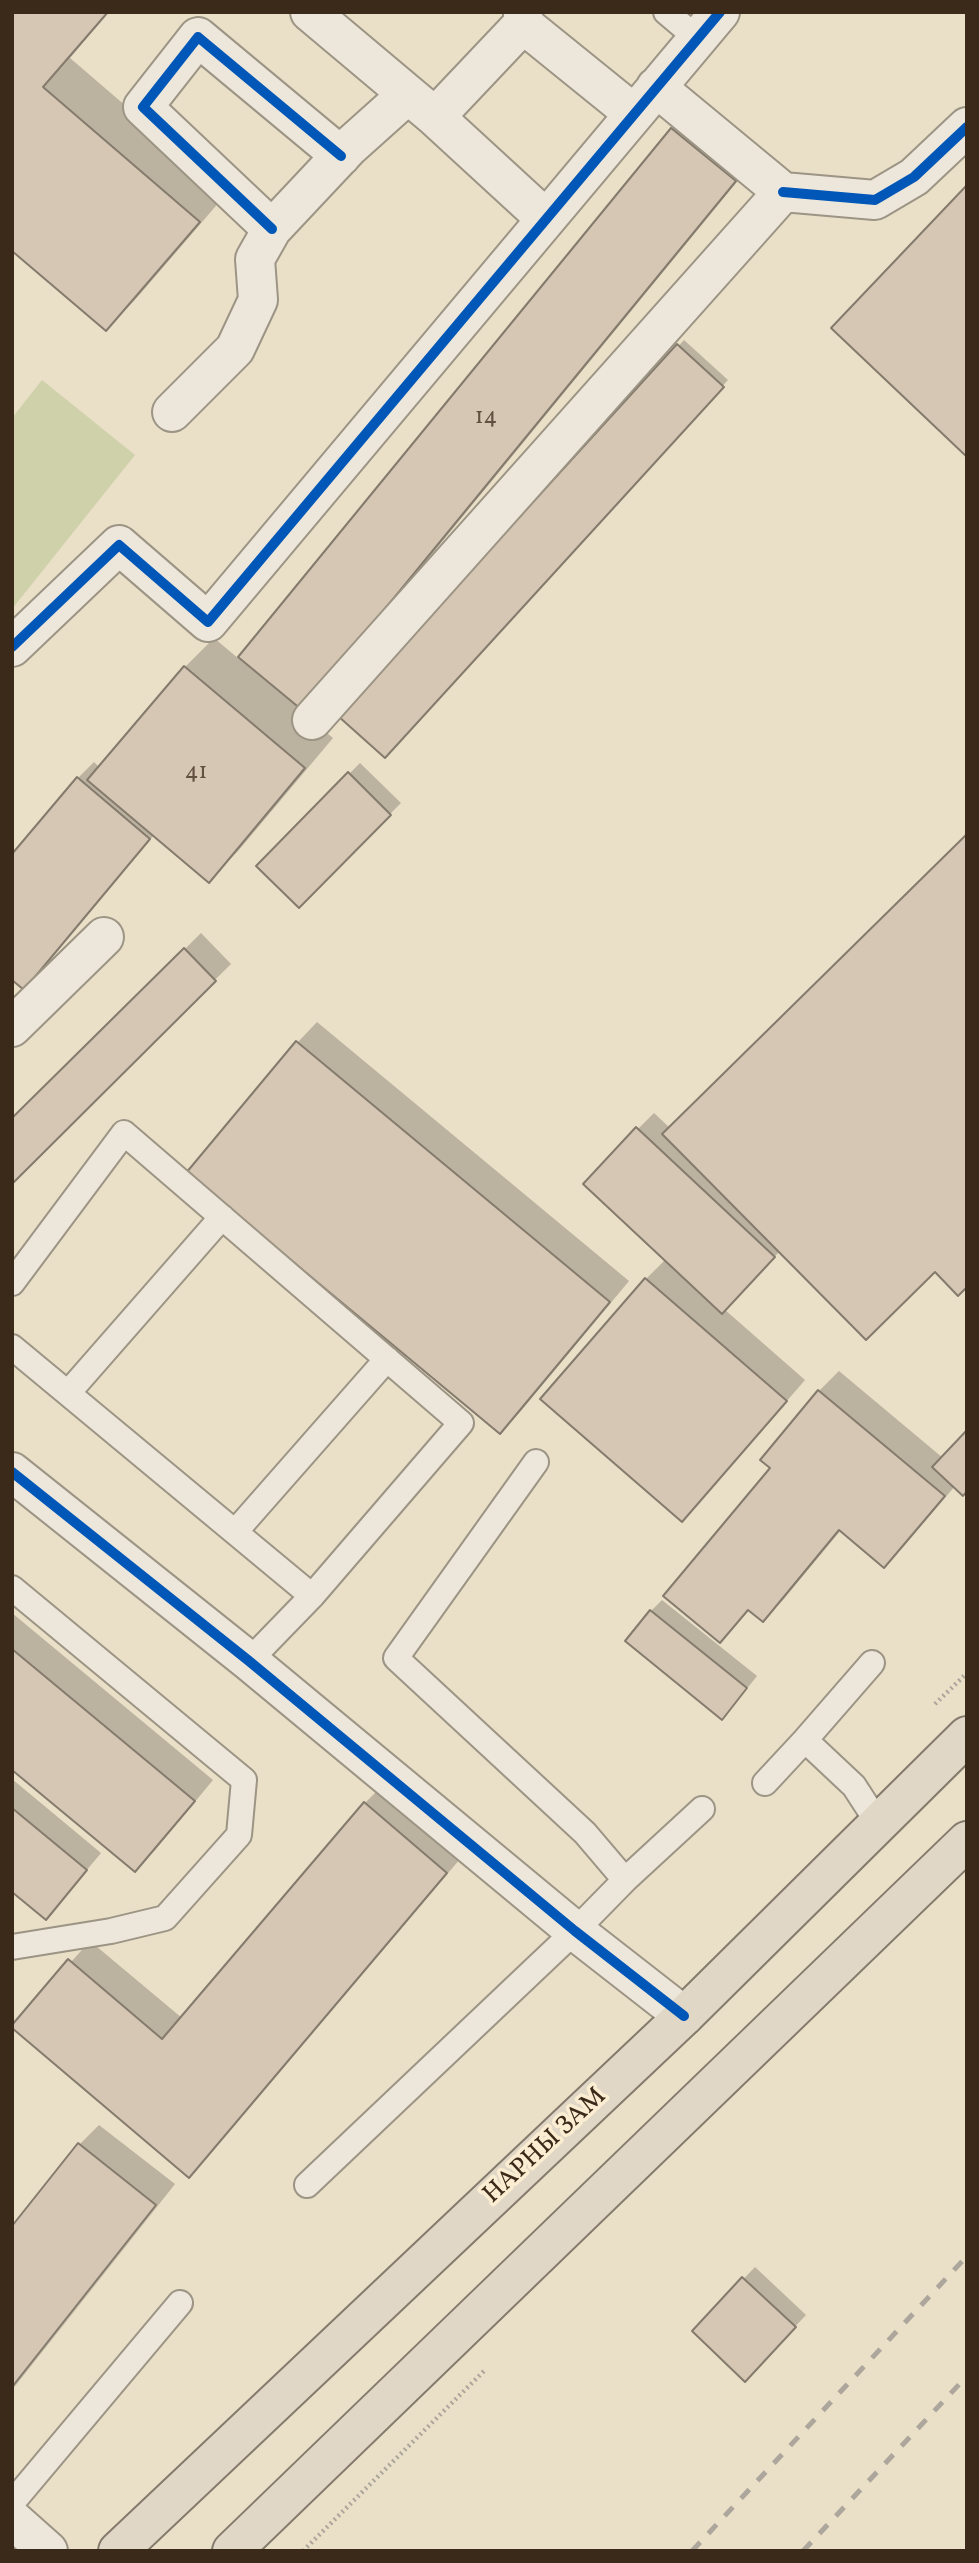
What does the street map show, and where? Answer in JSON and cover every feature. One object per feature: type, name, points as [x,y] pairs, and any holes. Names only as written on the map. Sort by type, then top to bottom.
[{"type":"main road","name":"НАРНЫ ЗАМ","points":[[118,2551],[684,2016],[967,1735]]},
{"type":"main road","points":[[232,2551],[961,1856]]},
{"type":"street","points":[[310,12],[421,106],[546,219]]},
{"type":"street","points":[[172,412],[235,349],[258,300],[255,259],[272,229],[341,156],[421,106],[523,18],[783,192],[875,200],[914,177],[967,127]]},
{"type":"street","points":[[12,647],[119,545],[208,622],[709,25]]},
{"type":"street","points":[[272,229],[143,107],[198,37],[341,156]]},
{"type":"street","points":[[312,720],[783,192]]},
{"type":"street","points":[[12,1027],[104,937]]},
{"type":"street","points":[[12,1472],[248,1661],[575,1931],[684,2016]]},
{"type":"street","points":[[12,2519],[48,2551]]},
{"type":"lane","points":[[666,12],[709,25]]},
{"type":"lane","points":[[12,1283],[124,1133],[461,1423],[312,1596],[248,1661]]},
{"type":"lane","points":[[68,1393],[222,1217]]},
{"type":"lane","points":[[12,1347],[312,1596]]},
{"type":"lane","points":[[235,1532],[387,1359]]},
{"type":"lane","points":[[536,1462],[396,1658],[585,1833],[625,1880]]},
{"type":"lane","points":[[12,1588],[244,1780],[239,1835],[165,1918],[111,1931],[12,1947]]},
{"type":"lane","points":[[765,1783],[872,1664]]},
{"type":"lane","points":[[805,1740],[854,1786],[878,1823]]},
{"type":"lane","points":[[307,2185],[702,1809]]},
{"type":"lane","points":[[12,2503],[180,2303]]},
{"type":"green space","points":[[42,380],[135,455],[12,609],[12,418]]},
{"type":"building","points":[[12,12],[108,12],[43,87],[200,222],[106,331],[12,251]]},
{"type":"building","points":[[671,128],[736,181],[302,710],[238,657]]},
{"type":"building","points":[[967,185],[967,457],[831,328]]},
{"type":"building","points":[[677,344],[724,387],[385,758],[338,716]]},
{"type":"building","points":[[184,666],[305,768],[209,883],[87,780]]},
{"type":"building","points":[[348,772],[391,815],[299,908],[256,866]]},
{"type":"building","points":[[77,777],[150,839],[24,990],[12,980],[12,854]]},
{"type":"building","points":[[967,834],[967,1287],[958,1296],[935,1272],[866,1340],[662,1134]]},
{"type":"building","points":[[184,948],[216,981],[12,1184],[12,1118]]},
{"type":"building","points":[[296,1041],[610,1302],[500,1434],[186,1173]]},
{"type":"building","points":[[636,1127],[775,1257],[722,1314],[583,1184]]},
{"type":"building","points":[[645,1278],[787,1401],[682,1522],[540,1399]]},
{"type":"building","points":[[818,1390],[945,1496],[884,1568],[839,1530],[763,1622],[748,1610],[720,1643],[663,1596],[770,1468],[760,1460]]},
{"type":"building","points":[[967,1430],[967,1491],[963,1496],[932,1467]]},
{"type":"building","points":[[650,1610],[747,1688],[722,1720],[625,1641]]},
{"type":"building","points":[[12,1649],[195,1801],[135,1872],[12,1770]]},
{"type":"building","points":[[364,1802],[447,1873],[189,2178],[12,2028],[68,1959],[162,2039]]},
{"type":"building","points":[[12,1808],[87,1870],[46,1920],[12,1892]]},
{"type":"building","points":[[78,2143],[156,2205],[12,2387],[12,2226]]},
{"type":"building","points":[[742,2277],[796,2327],[745,2382],[692,2331]]},
{"type":"railway","points":[[692,2551],[967,2256]]},
{"type":"railway","points":[[803,2551],[967,2376]]},
{"type":"cycle path","points":[[12,647],[119,545],[208,622],[720,12]]},
{"type":"cycle path","points":[[272,229],[143,107],[198,37],[341,156]]},
{"type":"cycle path","points":[[783,192],[875,200],[914,177],[967,127]]},
{"type":"cycle path","points":[[12,1472],[249,1661],[575,1931],[684,2016]]}]
